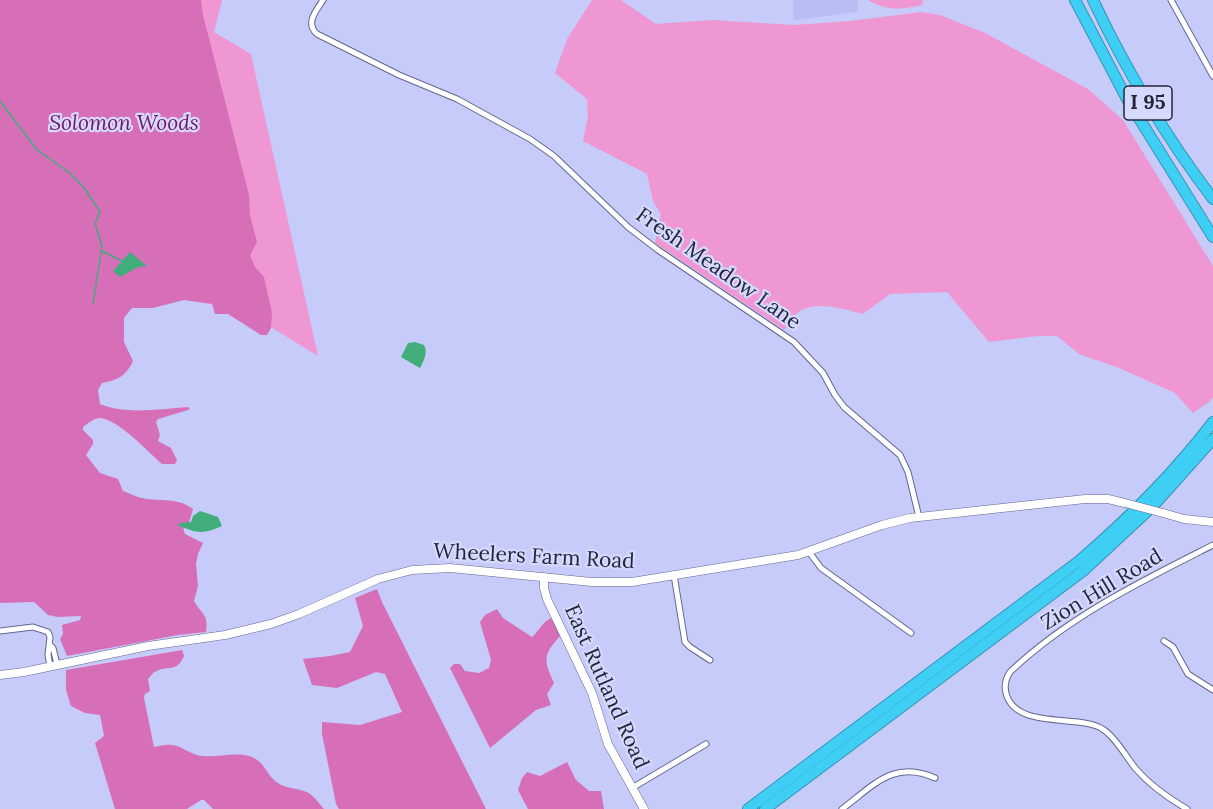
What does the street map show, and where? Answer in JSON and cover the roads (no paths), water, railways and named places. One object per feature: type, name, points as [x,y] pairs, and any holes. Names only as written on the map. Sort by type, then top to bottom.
[{"type":"highway","name":"I 95","points":[[1075,0],[1118,83],[1166,161],[1213,225]]},
{"type":"highway","name":"I 95","points":[[1093,0],[1120,54],[1153,111],[1213,199]]},
{"type":"highway","points":[[1166,161],[1213,237]]},
{"type":"highway","points":[[1171,473],[1213,411]]},
{"type":"highway","points":[[748,809],[1065,572],[1120,525],[1171,473],[1213,422]]},
{"type":"highway","points":[[765,809],[1083,571],[1159,500],[1212,439]]},
{"type":"main road","name":"Wheelers Farm Road","points":[[0,675],[148,646],[225,635],[271,624],[299,614],[369,582],[411,570],[448,568],[615,583],[809,552],[882,525],[918,517],[1085,499],[1125,502],[1184,519],[1213,522]]},
{"type":"main road","name":"East Rutland Road","points":[[544,577],[544,588],[550,606],[592,693],[608,744],[644,809]]},
{"type":"street","name":"Fresh Meadow Lane","points":[[323,0],[311,22],[312,29],[317,34],[399,75],[457,99],[538,144],[554,156],[628,227],[800,347],[823,373],[844,407],[900,455],[908,472],[918,517]]},
{"type":"street","points":[[1171,0],[1211,68],[1213,76]]},
{"type":"street","name":"Zion Hill Road","points":[[1187,809],[1138,771],[1106,731],[1099,726],[1056,721],[1020,712],[1011,705],[1005,687],[1010,672],[1068,625],[1134,585],[1213,545]]},
{"type":"street","points":[[809,552],[821,568],[911,633]]},
{"type":"street","points":[[674,575],[685,642],[710,660]]},
{"type":"street","points":[[0,631],[38,628],[49,633],[53,648],[53,665]]},
{"type":"street","points":[[1164,641],[1173,647],[1188,674],[1213,690]]},
{"type":"street","points":[[632,788],[706,744]]},
{"type":"street","points":[[842,809],[883,778],[896,772],[916,771],[935,778]]},
{"type":"waterway","points":[[0,101],[37,150],[70,173],[85,189],[100,212],[95,224],[102,246],[93,304]]},
{"type":"waterway","points":[[102,251],[122,261]]},
{"type":"park label","name":"Solomon Woods","points":[[124,124]]}]
